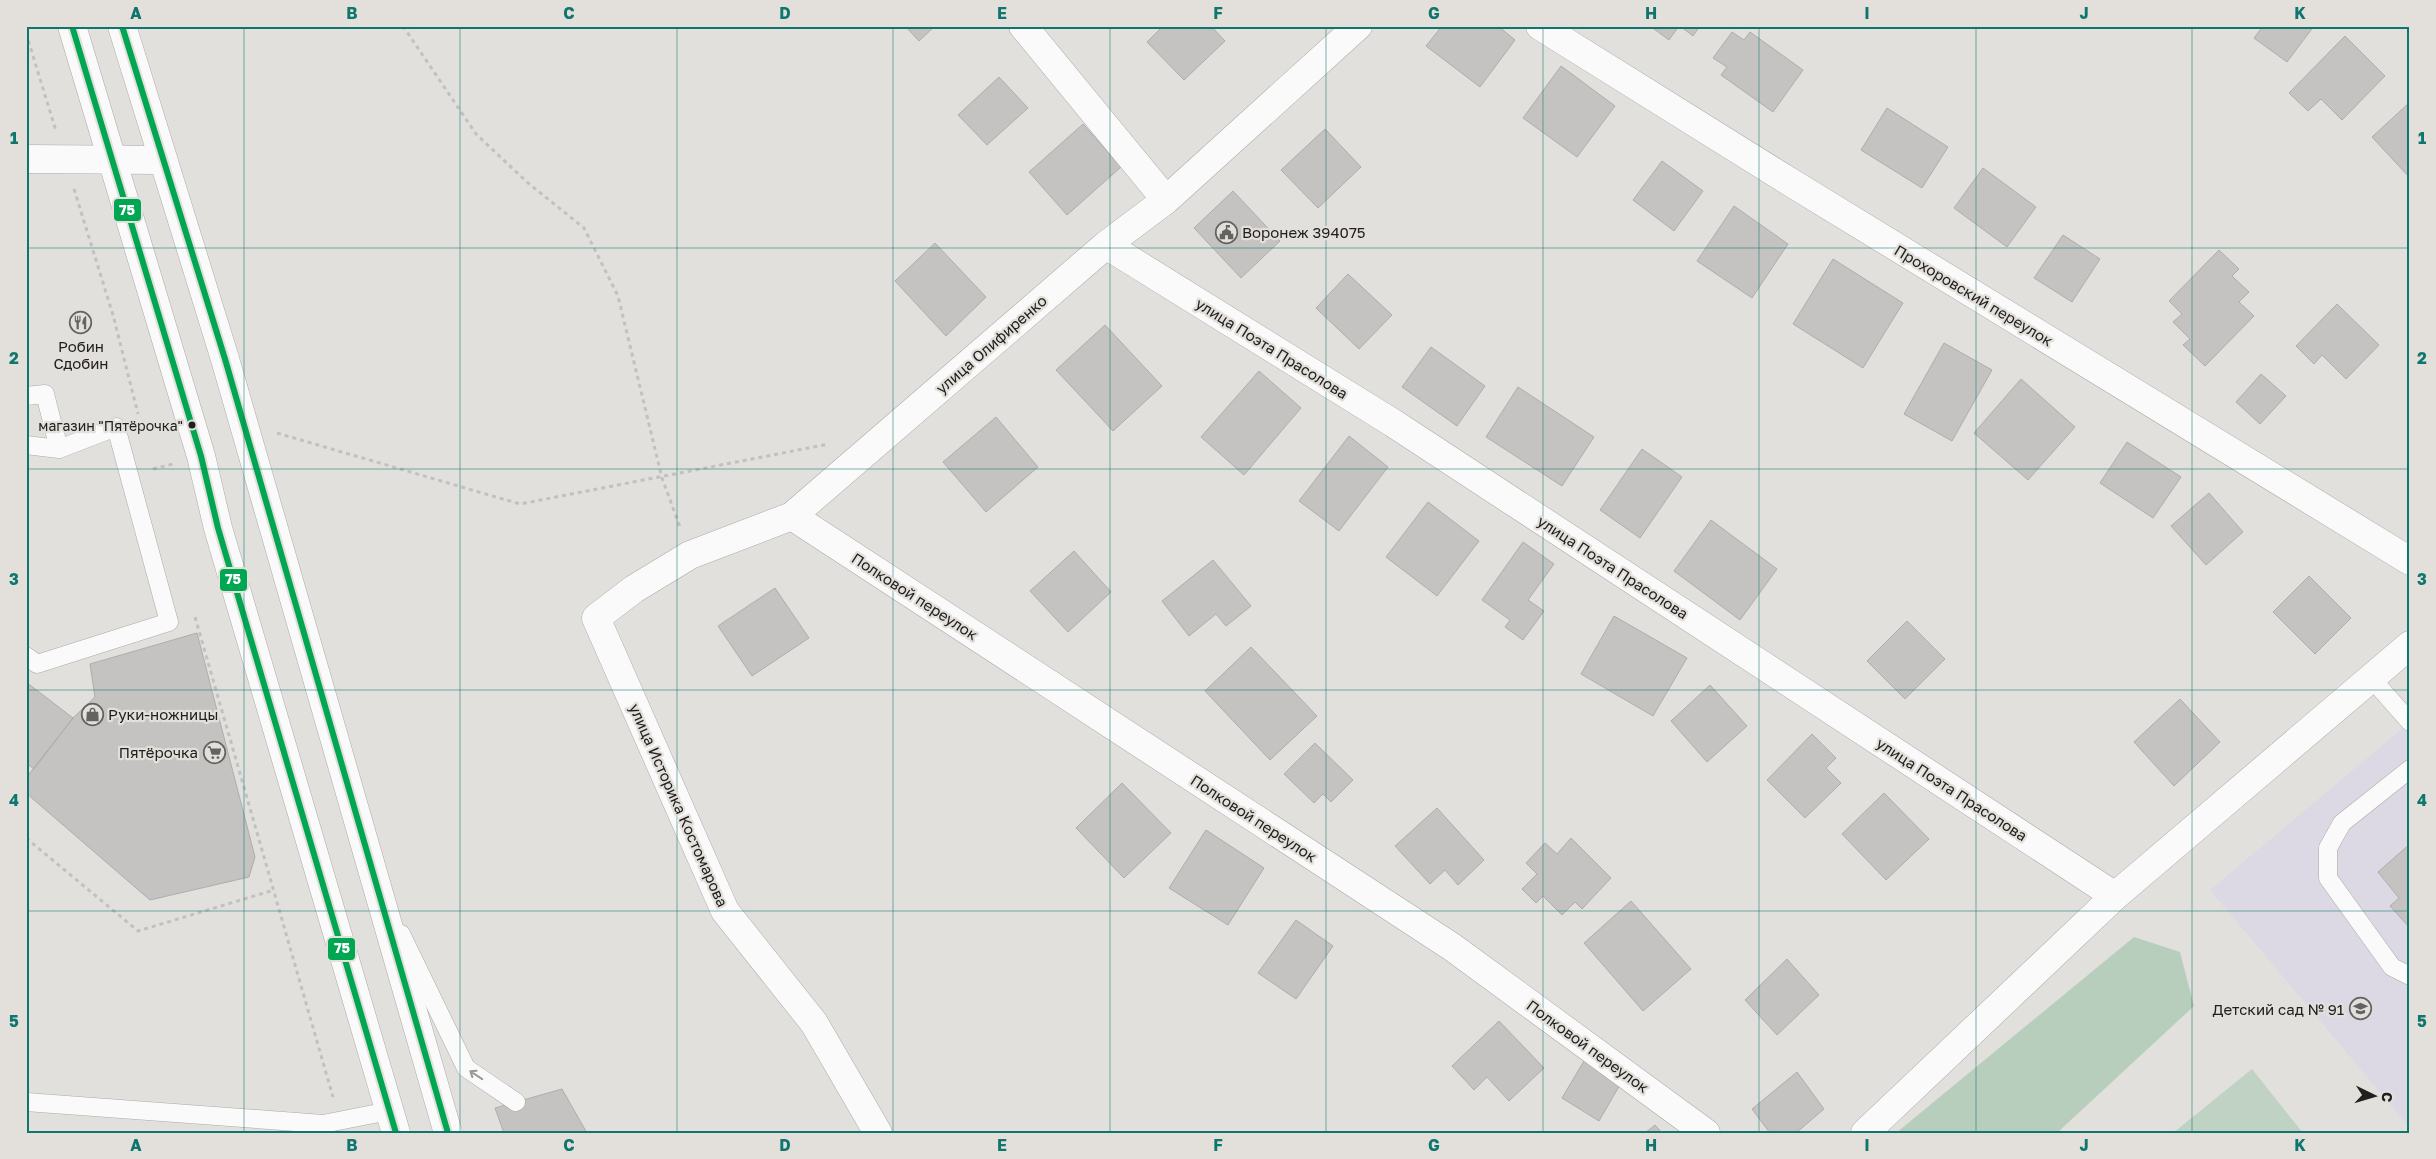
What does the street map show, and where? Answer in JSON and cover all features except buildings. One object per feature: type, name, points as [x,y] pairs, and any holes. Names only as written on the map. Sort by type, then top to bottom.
[{"type":"main road","points":[[72,26],[201,456],[218,528],[392,1122]]},
{"type":"main road","points":[[122,26],[225,359],[448,1133]]},
{"type":"main road","points":[[1023,26],[1166,200]]},
{"type":"main road","name":"улица Олифиренко","points":[[596,618],[634,589],[690,554],[792,516],[1106,245],[1166,200],[1358,26]]},
{"type":"main road","name":"Прохоровский переулок","points":[[1540,26],[1795,185],[2410,561]]},
{"type":"main road","points":[[26,159],[163,160]]},
{"type":"main road","name":"улица Поэта Прасолова","points":[[1106,245],[1401,428],[2115,896]]},
{"type":"main road","name":"Полковой переулок","points":[[792,516],[1452,947],[1706,1133]]},
{"type":"main road","name":"улица Историка Костомарова","points":[[596,618],[725,911],[814,1023],[878,1133]]},
{"type":"main road","points":[[1865,1133],[2115,896],[2410,645]]},
{"type":"lane","points":[[26,396],[45,394],[59,449]]},
{"type":"lane","points":[[26,445],[59,449],[116,427],[169,622],[37,664],[26,656]]},
{"type":"lane","points":[[2371,678],[2410,722]]},
{"type":"lane","points":[[2410,769],[2342,823],[2328,848],[2328,878],[2392,967],[2410,976]]},
{"type":"lane","points":[[377,886],[466,1068],[516,1102]]},
{"type":"lane","points":[[26,1102],[323,1124],[340,1120],[392,1122]]},
{"type":"path","points":[[403,26],[476,134],[528,183],[584,228],[618,296],[662,478],[690,554]]},
{"type":"path","points":[[113,315],[140,421]]},
{"type":"path","points":[[273,432],[520,504],[662,478],[834,443]]},
{"type":"path","points":[[150,460],[155,478]]},
{"type":"path","points":[[194,615],[340,1120]]},
{"type":"path","points":[[26,838],[138,931],[274,890]]},
{"type":"shaded area","name":"Детский сад № 91","points":[[2410,722],[2410,1128],[2210,890]]},
{"type":"green space","points":[[2134,937],[2180,952],[2194,1006],[2057,1133],[1896,1133]]},
{"type":"green space","points":[[2252,1069],[2303,1133],[2173,1133]]},
{"type":"transit line","name":"75","points":[[72,26],[201,456],[218,528],[396,1133]]},
{"type":"transit line","name":"75","points":[[122,26],[225,359],[448,1133]]},
{"type":"place","name":"Воронеж 394075","points":[[1226,232]]},
{"type":"place","name":"Робин Сдобин","points":[[81,323]]},
{"type":"place","name":"магазин \"Пятёрочка\"","points":[[192,425]]},
{"type":"place","name":"Руки-ножницы","points":[[92,714]]},
{"type":"place","name":"Пятёрочка","points":[[214,752]]},
{"type":"place","name":"Детский сад № 91","points":[[2360,1009]]}]
